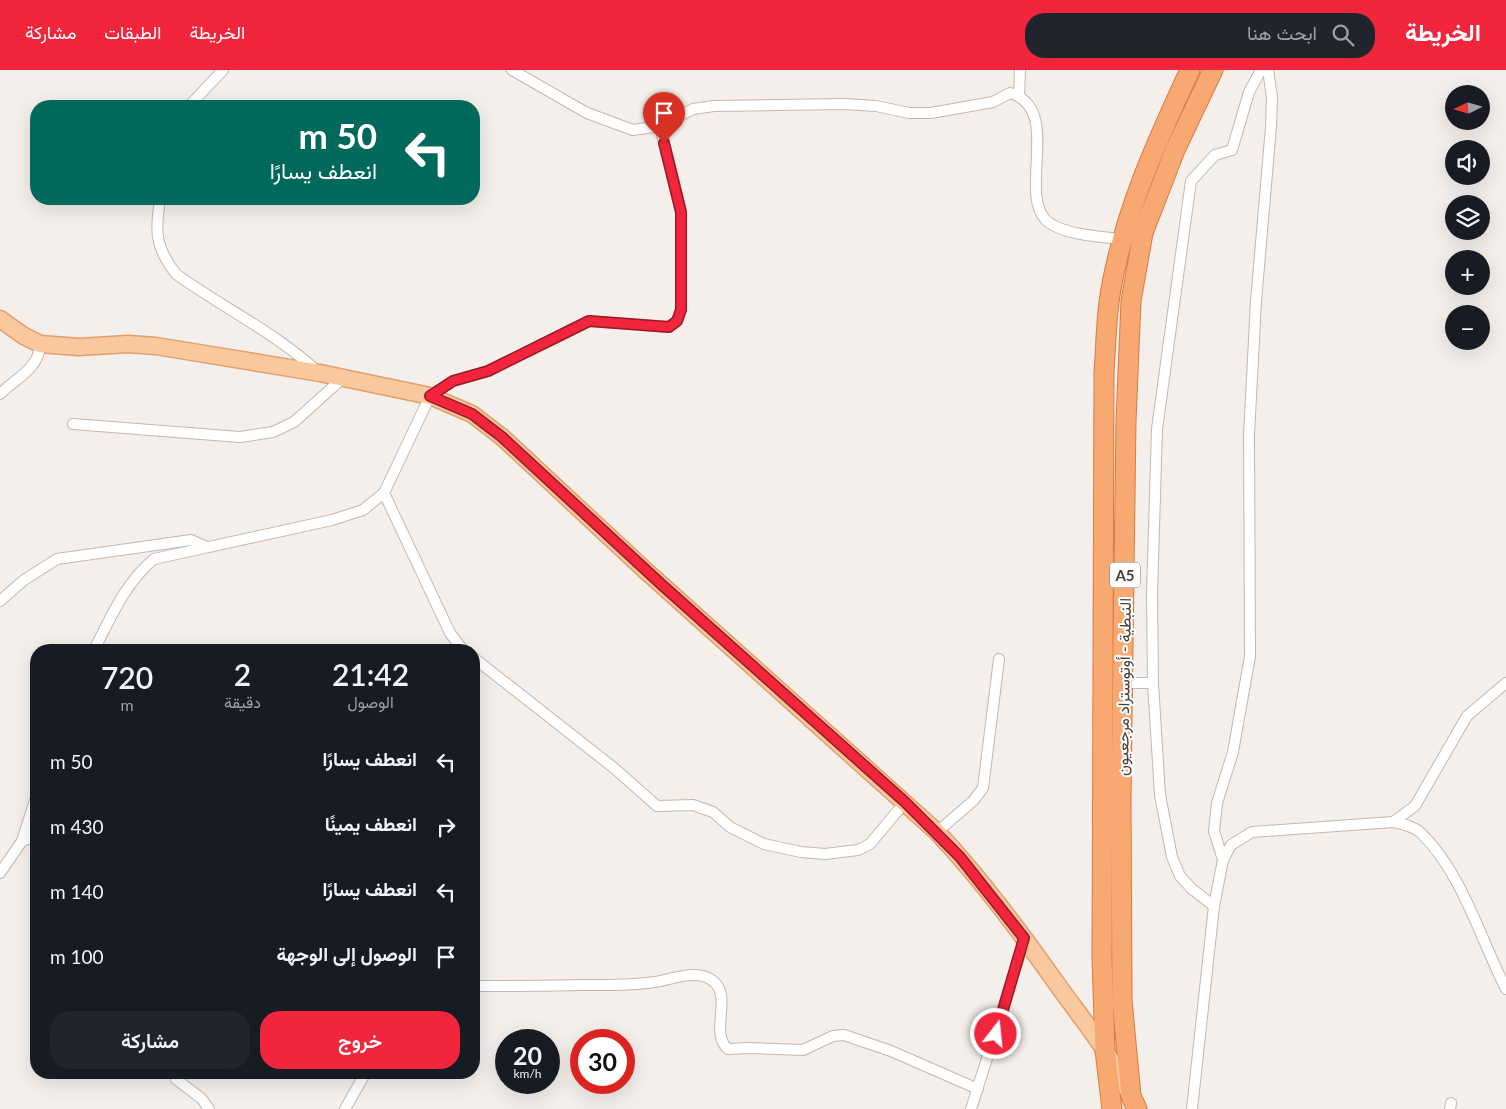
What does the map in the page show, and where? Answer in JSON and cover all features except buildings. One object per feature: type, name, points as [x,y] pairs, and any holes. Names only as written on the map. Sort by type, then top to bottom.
[{"type":"highway","name":"النبطية - أوتوستراد مرجعيون","points":[[1112,1109],[1105,1050],[1101,879],[1104,676],[1104,373],[1111,290],[1123,240],[1144,172],[1190,70]]},
{"type":"highway","name":"النبطية - أوتوستراد مرجعيون","points":[[1134,1102],[1122,1000],[1121,798],[1126,421],[1131,301],[1143,233],[1175,150],[1213,70]]},
{"type":"main road","points":[[0,319],[24,336],[40,344],[79,347],[128,344],[156,346],[343,378],[430,396],[472,414],[502,437],[661,584],[937,832],[960,857],[1024,938],[1105,1050],[1134,1102]]},
{"type":"street","points":[[196,100],[223,70]]},
{"type":"street","points":[[512,70],[588,113],[633,130],[660,126],[694,109],[714,106],[844,104],[876,106],[909,113],[931,113],[967,109],[993,102],[1010,93],[1018,96],[1031,108],[1038,153],[1037,196],[1040,210],[1046,219],[1055,226],[1077,233],[1123,240]]},
{"type":"street","points":[[1018,96],[1020,70]]},
{"type":"street","points":[[1214,906],[1192,889],[1180,876],[1172,858],[1160,795],[1153,684],[1152,594],[1157,429],[1186,203],[1191,181],[1215,155],[1232,150],[1249,92],[1260,70]]},
{"type":"street","points":[[1223,860],[1214,832],[1217,803],[1233,752],[1250,656],[1249,435],[1256,301],[1272,127],[1272,97],[1268,70]]},
{"type":"street","points":[[97,644],[121,597],[143,568],[154,559],[332,520],[363,510],[384,493],[430,396],[453,381],[488,371],[589,321],[669,327],[677,321],[681,310],[681,212],[660,126]]},
{"type":"street","points":[[159,205],[157,222],[158,245],[166,261],[176,274],[273,335],[298,353],[320,374]]},
{"type":"street","points":[[0,394],[34,363],[38,356],[40,344]]},
{"type":"street","points":[[73,424],[240,436],[273,432],[294,422],[343,378]]},
{"type":"street","points":[[384,493],[450,633],[458,644]]},
{"type":"street","points":[[0,601],[24,580],[57,559],[191,540],[207,547]]},
{"type":"street","points":[[937,832],[974,800],[983,788],[990,748],[999,659]]},
{"type":"street","points":[[480,663],[614,768],[657,806],[693,805],[713,812],[730,827],[764,844],[801,852],[825,854],[858,850],[870,844],[905,802]]},
{"type":"street","points":[[1124,683],[1153,684]]},
{"type":"street","points":[[1392,822],[1415,806],[1467,716],[1506,683]]},
{"type":"street","points":[[0,873],[22,841],[30,816]]},
{"type":"street","points":[[1192,1109],[1214,906],[1223,860],[1231,845],[1252,832],[1392,822],[1406,825],[1420,832],[1436,852],[1459,889],[1506,989]]},
{"type":"street","points":[[22,841],[30,838]]},
{"type":"street","points":[[971,1109],[1024,938]]},
{"type":"street","points":[[480,986],[624,984],[699,976],[713,981],[718,986],[721,1002],[723,1045],[728,1049],[803,1050],[833,1036],[844,1035],[891,1052],[978,1089]]},
{"type":"street","points":[[345,1109],[362,1079]]},
{"type":"street","points":[[176,1080],[202,1099],[209,1109]]},
{"type":"route","points":[[664,143],[681,212],[681,310],[677,321],[669,327],[589,321],[488,371],[453,381],[430,396],[472,414],[502,437],[661,584],[905,802],[960,857],[1024,938],[996,1034]]}]
